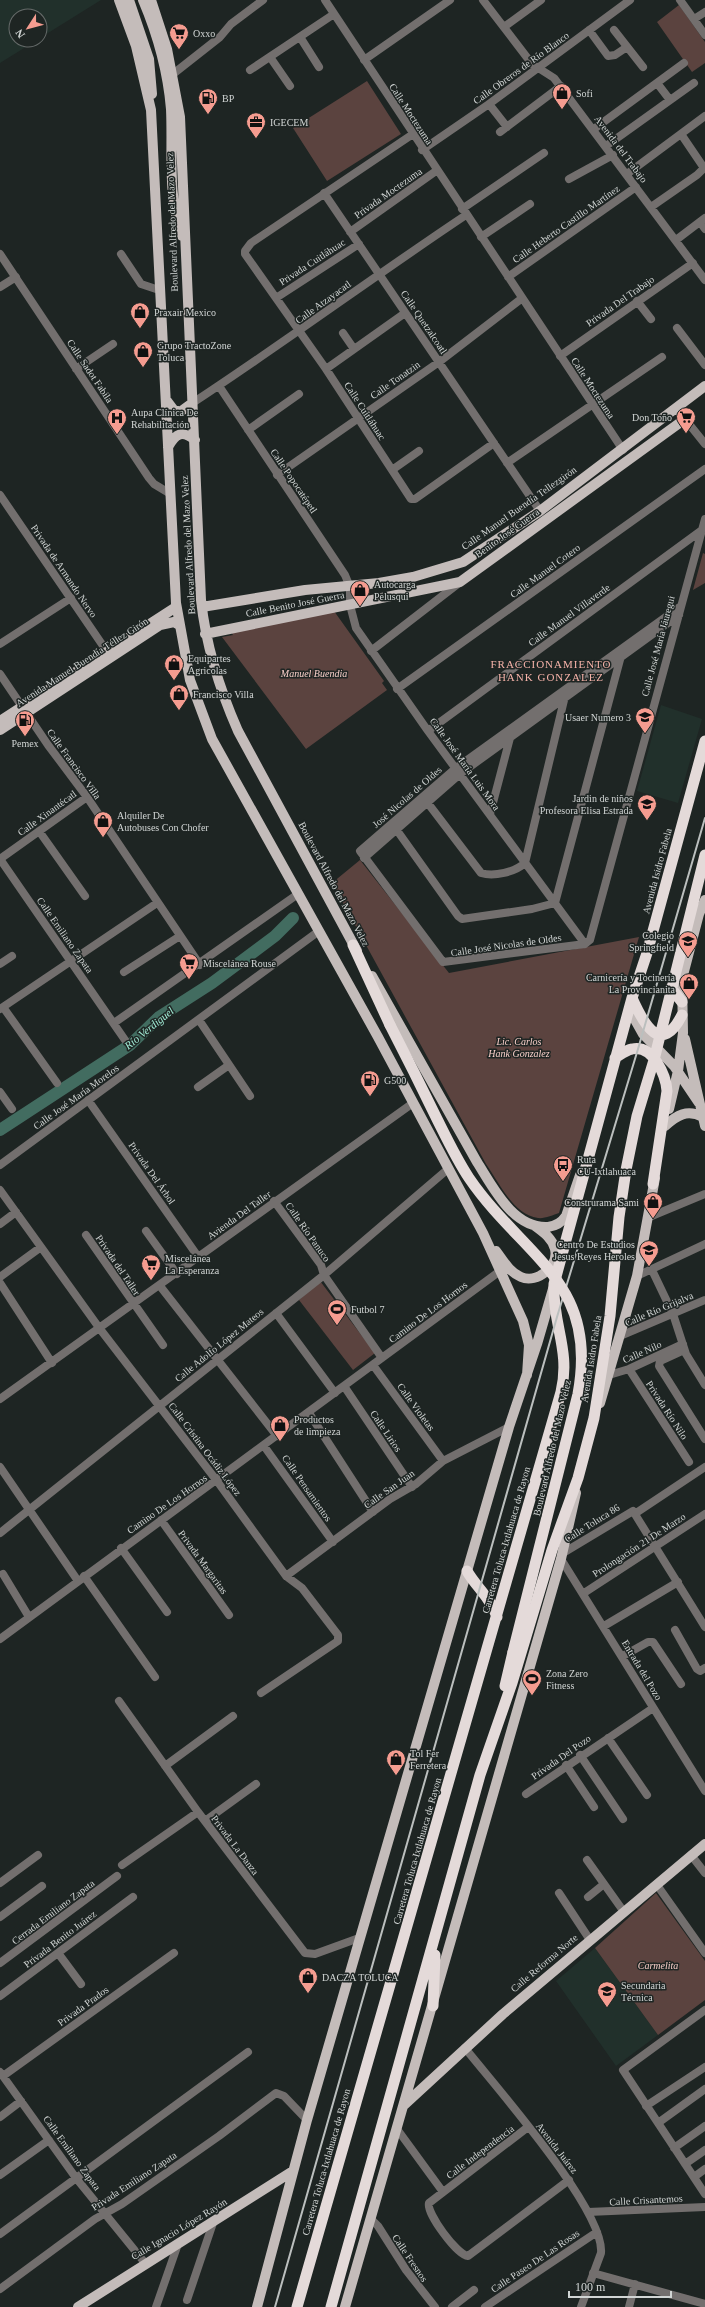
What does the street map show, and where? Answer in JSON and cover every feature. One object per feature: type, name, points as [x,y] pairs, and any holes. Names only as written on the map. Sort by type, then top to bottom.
[{"type":"highway","name":"Avenida Isidro Fabela","points":[[554,1284],[615,1058],[632,998],[647,953],[705,741]]},
{"type":"highway","name":"Avenida Isidro Fabela","points":[[594,1418],[610,1316],[622,1189],[637,1116],[654,1060],[705,855]]},
{"type":"highway","name":"Boulevard Alfredo del Mazo Velez","points":[[353,945],[390,1025],[462,1166],[491,1207],[553,1273],[571,1305],[579,1335],[581,1370],[578,1394],[513,1652],[496,1728]]},
{"type":"highway","points":[[682,978],[671,988],[682,1002]]},
{"type":"highway","points":[[632,998],[652,1032],[660,1035],[667,1034],[672,1031],[682,1015]]},
{"type":"highway","points":[[615,1058],[628,1050],[635,1048],[645,1052],[663,1071],[667,1091],[653,1184]]},
{"type":"highway","name":"Carretera Toluca-Ixtlahuaca de Rayon","points":[[297,2307],[497,1617],[563,1382],[565,1358],[555,1310],[554,1284]]},
{"type":"highway","points":[[331,2307],[496,1728],[512,1683],[552,1550],[578,1478],[594,1418]]},
{"type":"highway","points":[[467,1571],[491,1602],[497,1617]]},
{"type":"highway","points":[[432,2006],[436,1937]]},
{"type":"main road","name":"Boulevard Alfredo del Mazo Velez","points":[[119,0],[136,46],[151,110],[159,290],[167,401],[169,493],[176,607],[190,680],[212,739],[319,931],[483,1233],[518,1308],[527,1334],[529,1345],[527,1375]]},
{"type":"main road","points":[[129,0],[149,59],[152,88],[151,110]]},
{"type":"main road","points":[[143,0],[154,29],[168,89],[171,110],[175,212],[186,247]]},
{"type":"main road","name":"Boulevard Alfredo del Mazo Velez","points":[[151,0],[166,44],[173,74],[180,117],[191,404],[195,440],[202,607],[205,634],[222,695],[238,730],[353,945]]},
{"type":"main road","name":"Calle Manuel Buendía Tellezgirón","points":[[202,607],[305,590],[350,587],[413,577],[463,562],[540,511],[678,409],[705,386]]},
{"type":"main road","points":[[167,401],[173,409],[180,412],[191,404]]},
{"type":"main road","points":[[678,409],[685,419]]},
{"type":"main road","name":"Benito José Guerra","points":[[460,582],[685,419]]},
{"type":"main road","points":[[168,447],[175,436],[180,433],[186,434],[195,440]]},
{"type":"main road","name":"Calle Benito José Guerra","points":[[205,634],[460,582]]},
{"type":"main road","name":"Avenida Manuel Buendía Téllez Girón","points":[[0,730],[24,710],[109,654],[176,607]]},
{"type":"main road","name":"Avenida Manuel Buendía Téllez Girón","points":[[109,654],[160,626],[174,622],[179,625]]},
{"type":"main road","name":"Avenida Manuel Buendía Téllez Girón","points":[[0,721],[24,710]]},
{"type":"main road","name":"Avenida Isidro Fabela","points":[[594,1418],[609,1375],[636,1276],[653,1184],[678,1071],[683,1033],[682,978],[699,914],[705,900]]},
{"type":"main road","points":[[353,945],[487,1178],[519,1218],[535,1226],[552,1242],[555,1254],[547,1271],[531,1278],[520,1277],[509,1268],[483,1233]]},
{"type":"main road","points":[[629,1009],[640,1030],[678,1071],[703,1113]]},
{"type":"main road","points":[[683,1033],[703,1113]]},
{"type":"main road","points":[[665,1126],[684,1113],[703,1113]]},
{"type":"main road","points":[[535,1226],[551,1227],[564,1219],[592,1145]]},
{"type":"main road","points":[[257,2307],[307,2120],[359,1938],[509,1428],[527,1375],[554,1284]]},
{"type":"main road","points":[[345,2307],[562,1556],[572,1518],[578,1478]]},
{"type":"main road","name":"Calle Reforma Norte","points":[[403,2106],[465,2048],[590,1940],[705,1844]]},
{"type":"main road","name":"Calle Ignacio López Rayón","points":[[78,2307],[145,2263],[213,2223],[293,2171]]},
{"type":"street","points":[[173,74],[220,37],[231,24],[263,0]]},
{"type":"street","name":"Calle Moctezuma","points":[[325,0],[422,150],[622,450]]},
{"type":"street","points":[[364,60],[450,0]]},
{"type":"street","name":"Avenida del Trabajo","points":[[483,0],[537,68],[549,74],[561,86],[705,280]]},
{"type":"street","points":[[504,27],[541,0]]},
{"type":"street","name":"Calle Obreros de Río Blanco","points":[[422,150],[489,104],[630,0]]},
{"type":"street","points":[[680,0],[705,35]]},
{"type":"street","points":[[694,19],[705,12]]},
{"type":"street","points":[[250,70],[334,14]]},
{"type":"street","points":[[589,30],[608,56],[627,47]]},
{"type":"street","points":[[614,30],[642,68]]},
{"type":"street","points":[[300,37],[319,66]]},
{"type":"street","points":[[270,57],[290,86]]},
{"type":"street","points":[[594,129],[684,64]]},
{"type":"street","points":[[657,83],[670,100]]},
{"type":"street","points":[[606,146],[694,83]]},
{"type":"street","points":[[489,104],[504,129],[561,86]]},
{"type":"street","points":[[627,174],[705,116]]},
{"type":"street","points":[[324,193],[413,134]]},
{"type":"street","points":[[651,207],[697,175],[704,168],[681,134]]},
{"type":"street","name":"Calle Atzayacatl","points":[[191,404],[300,331],[544,153]]},
{"type":"street","points":[[569,179],[613,155]]},
{"type":"street","name":"Privada Moctezuma","points":[[350,232],[436,171]]},
{"type":"street","name":"Calle Heberto Castillo Martínez","points":[[508,277],[636,187]]},
{"type":"street","name":"Calle Quetzalcoatl","points":[[324,193],[540,511]]},
{"type":"street","name":"Calle Cuitláhuac","points":[[324,193],[251,243],[245,251],[392,470],[413,500],[494,443]]},
{"type":"street","points":[[481,237],[530,204]]},
{"type":"street","points":[[676,240],[703,223]]},
{"type":"street","name":"Privada Cuitláhuac","points":[[276,298],[359,244]]},
{"type":"street","name":"Calle Sadot Fabila","points":[[0,254],[149,478],[156,486],[169,493]]},
{"type":"street","points":[[121,254],[141,284],[159,290]]},
{"type":"street","name":"Privada Del Trabajo","points":[[560,356],[693,263]]},
{"type":"street","points":[[0,287],[16,277]]},
{"type":"street","name":"Calle Tonatzin","points":[[277,475],[439,362],[522,298]]},
{"type":"street","points":[[637,301],[651,319]]},
{"type":"street","points":[[326,370],[405,313]]},
{"type":"street","points":[[677,328],[705,365]]},
{"type":"street","points":[[343,333],[354,349]]},
{"type":"street","points":[[76,369],[113,344]]},
{"type":"street","points":[[507,463],[662,356]]},
{"type":"street","name":"Calle Popocatépetl","points":[[219,386],[345,575],[350,587]]},
{"type":"street","points":[[248,430],[299,394]]},
{"type":"street","points":[[685,419],[704,441]]},
{"type":"street","points":[[392,470],[419,451]]},
{"type":"street","name":"Calle Manuel Cotero","points":[[397,689],[705,469]]},
{"type":"street","name":"Privada de Armando Nervo","points":[[0,494],[109,654]]},
{"type":"street","name":"Calle José María Jáuregui","points":[[587,942],[705,520]]},
{"type":"street","name":"Calle Manuel Villaverde","points":[[428,730],[702,530]]},
{"type":"street","points":[[371,651],[460,582]]},
{"type":"street","name":"Calle José María Luis Mora","points":[[350,587],[350,605],[353,623],[371,651],[397,689],[525,863],[587,942]]},
{"type":"street","points":[[0,644],[70,598]]},
{"type":"street","name":"José Nicolas de Oldes","points":[[360,850],[458,771],[682,606]]},
{"type":"street","name":"José Nicolas de Oldes","points":[[364,858],[427,802],[458,771],[510,738],[563,694],[621,656],[679,615]]},
{"type":"street","points":[[396,829],[458,916],[462,919],[532,909],[555,903],[621,656]]},
{"type":"street","name":"Calle Francisco Villa","points":[[0,674],[86,797],[200,965]]},
{"type":"street","points":[[427,802],[481,873],[512,872],[525,863],[563,694]]},
{"type":"street","points":[[490,814],[510,738]]},
{"type":"street","name":"Calle Xinantécatl","points":[[0,859],[86,797]]},
{"type":"street","points":[[39,831],[85,896]]},
{"type":"street","name":"Calle José Nicolas de Oldes","points":[[360,850],[364,858],[443,962],[587,942]]},
{"type":"street","name":"Calle Emiliano Zapata","points":[[0,859],[125,1040]]},
{"type":"street","points":[[114,1023],[200,965],[298,894]]},
{"type":"street","points":[[57,1083],[2,1008],[157,903]]},
{"type":"street","name":"Calle José María Morelos","points":[[0,1165],[319,931]]},
{"type":"street","points":[[124,972],[180,936]]},
{"type":"street","points":[[0,964],[12,956]]},
{"type":"street","points":[[199,1020],[250,1096]]},
{"type":"street","points":[[198,1087],[229,1065]]},
{"type":"street","points":[[0,1092],[12,1109]]},
{"type":"street","name":"Privada Del Árbol","points":[[88,1100],[198,1258]]},
{"type":"street","name":"Avienda Del Taller","points":[[0,1399],[134,1305],[274,1201],[413,1103]]},
{"type":"street","name":"Calle Adolfo López Mateos","points":[[0,1533],[324,1275],[448,1169]]},
{"type":"street","name":"Calle Cristina Ocádiz López","points":[[0,1190],[100,1328],[217,1481],[286,1576],[302,1588],[339,1639],[261,1694]]},
{"type":"street","points":[[647,1218],[705,1194]]},
{"type":"street","name":"Calle Río Panuco","points":[[274,1201],[321,1265],[324,1275],[382,1358]]},
{"type":"street","points":[[0,1224],[16,1212]]},
{"type":"street","points":[[146,1231],[177,1274]]},
{"type":"street","name":"Privada del Taller","points":[[86,1235],[163,1345]]},
{"type":"street","points":[[636,1276],[652,1270],[705,1244]]},
{"type":"street","points":[[0,1277],[41,1247]]},
{"type":"street","points":[[652,1270],[673,1314],[684,1347],[705,1385]]},
{"type":"street","name":"Camino De Los Hornos","points":[[0,1639],[121,1548],[217,1481],[500,1271]]},
{"type":"street","points":[[0,1283],[52,1363]]},
{"type":"street","points":[[160,1286],[219,1359],[277,1436]]},
{"type":"street","name":"Calle Río Grijalva","points":[[620,1336],[705,1300]]},
{"type":"street","points":[[276,1313],[335,1393]]},
{"type":"street","points":[[684,1347],[660,1361],[659,1366],[705,1440]]},
{"type":"street","name":"Calle Nilo","points":[[609,1375],[629,1369],[684,1347]]},
{"type":"street","name":"Calle Violetas","points":[[373,1365],[443,1461]]},
{"type":"street","name":"Privada Río Nilo","points":[[629,1369],[689,1462]]},
{"type":"street","name":"Calle Lirios","points":[[344,1386],[412,1487]]},
{"type":"street","points":[[309,1413],[373,1512]]},
{"type":"street","name":"Calle San Juan","points":[[286,1576],[373,1512],[412,1487],[443,1461],[509,1428]]},
{"type":"street","name":"Calle Pensamientos","points":[[264,1446],[332,1542]]},
{"type":"street","points":[[0,1467],[29,1510],[155,1677]]},
{"type":"street","name":"Calle Toluca 86","points":[[562,1556],[705,1467]]},
{"type":"street","points":[[634,1512],[704,1622]]},
{"type":"street","name":"Prolongación 21 De Marzo","points":[[584,1593],[705,1514]]},
{"type":"street","name":"Privada Margaritas","points":[[161,1520],[229,1615]]},
{"type":"street","points":[[121,1548],[167,1612]]},
{"type":"street","name":"Entrada del Pozo","points":[[562,1556],[653,1708],[705,1791]]},
{"type":"street","points":[[3,1574],[29,1617]]},
{"type":"street","points":[[604,1626],[678,1582]]},
{"type":"street","points":[[675,1630],[697,1669],[700,1671],[705,1668]]},
{"type":"street","points":[[623,1656],[648,1642],[653,1642],[681,1684]]},
{"type":"street","name":"Privada La Danza","points":[[119,1701],[205,1822],[307,1954],[315,1954],[359,1938]]},
{"type":"street","name":"Privada Del Pozo","points":[[526,1794],[566,1765],[653,1708]]},
{"type":"street","points":[[165,1766],[233,1716]]},
{"type":"street","points":[[608,1738],[647,1795]]},
{"type":"street","points":[[580,1756],[622,1819]]},
{"type":"street","points":[[566,1765],[594,1807]]},
{"type":"street","points":[[205,1822],[256,1784]]},
{"type":"street","points":[[122,1865],[198,1812]]},
{"type":"street","points":[[0,1883],[38,1855]]},
{"type":"street","points":[[692,1855],[705,1873]]},
{"type":"street","points":[[587,1860],[624,1912]]},
{"type":"street","name":"Cerrada Emiliano Zapata","points":[[0,1963],[117,1876]]},
{"type":"street","points":[[588,1897],[604,1884]]},
{"type":"street","points":[[657,1885],[705,1954]]},
{"type":"street","points":[[0,1917],[42,1886]]},
{"type":"street","points":[[559,1893],[590,1940]]},
{"type":"street","name":"Privada Benito Juárez","points":[[0,1996],[132,1897]]},
{"type":"street","points":[[58,1953],[81,1984]]},
{"type":"street","name":"Privada Prados","points":[[1,2074],[174,1953]]},
{"type":"street","points":[[705,2010],[622,2070],[705,2194]]},
{"type":"street","name":"Avenida Juárez","points":[[465,2048],[569,2180],[588,2212],[597,2232],[601,2248],[580,2307]]},
{"type":"street","points":[[0,2234],[248,2052]]},
{"type":"street","points":[[646,2106],[705,2067]]},
{"type":"street","name":"Calle Emiliano Zapata","points":[[1,2074],[76,2178],[145,2263]]},
{"type":"street","points":[[658,2123],[705,2089]]},
{"type":"street","name":"Privada Emiliano Zapata","points":[[0,2289],[104,2214],[219,2136],[276,2093],[280,2094],[307,2120]]},
{"type":"street","points":[[0,2117],[21,2101]]},
{"type":"street","points":[[674,2148],[705,2126]]},
{"type":"street","name":"Calle Independencia","points":[[528,2128],[443,2192],[428,2206],[430,2212],[458,2251],[465,2256],[473,2253],[569,2180]]},
{"type":"street","name":"Calle Independencia","points":[[397,2129],[443,2192]]},
{"type":"street","points":[[0,2175],[49,2140]]},
{"type":"street","points":[[685,2164],[705,2150]]},
{"type":"street","points":[[694,2177],[705,2169]]},
{"type":"street","name":"Calle Crisantemos","points":[[588,2212],[705,2207]]},
{"type":"street","name":"Calle Fresnos","points":[[371,2219],[378,2226],[416,2284],[435,2307]]},
{"type":"street","points":[[187,2300],[213,2223]]},
{"type":"street","name":"Calle Paseo De Las Rosas","points":[[485,2307],[597,2232]]},
{"type":"street","points":[[156,2307],[178,2244]]},
{"type":"street","points":[[593,2273],[705,2304]]},
{"type":"street","points":[[629,2307],[635,2284]]},
{"type":"street","points":[[452,2307],[474,2290]]},
{"type":"shaded area","points":[[0,0],[101,0],[48,33],[48,8],[8,8],[8,48],[24,48],[0,63]]},
{"type":"shaded area","points":[[661,705],[702,719],[678,803],[637,791]]},
{"type":"shaded area","name":"Secundaria Técnica","points":[[595,1948],[658,2035],[616,2066],[556,1981]]},
{"type":"green space","points":[[679,5],[705,42],[705,63],[692,72],[657,22]]},
{"type":"green space","points":[[367,81],[401,134],[327,181],[293,128]]},
{"type":"green space","points":[[703,553],[705,554],[705,583],[693,590]]},
{"type":"green space","name":"Manuel Buendia","points":[[334,611],[384,681],[382,683],[387,690],[306,749],[222,637],[233,635],[231,632]]},
{"type":"green space","name":"Lic. Carlos Hank Gonzalez","points":[[360,860],[449,973],[639,937],[559,1213],[548,1217],[538,1218],[529,1216],[521,1211],[508,1197],[486,1164],[332,883]]},
{"type":"green space","name":"Futbol 7","points":[[320,1281],[375,1353],[353,1370],[299,1300]]},
{"type":"green space","name":"Carmelita","points":[[656,1893],[705,1961],[705,2000],[658,2035],[595,1948]]},
{"type":"waterway","name":"Río Verdiguel","points":[[0,1130],[130,1045],[159,1017],[212,983],[275,936],[293,918]]},
{"type":"railway","points":[[275,2307],[557,1317],[638,1049],[705,818]]},
{"type":"place","name":"Oxxo","points":[[179,50]]},
{"type":"place","name":"Sofi","points":[[562,110]]},
{"type":"place","name":"BP","points":[[208,115]]},
{"type":"place","name":"IGECEM","points":[[256,139]]},
{"type":"place","name":"Praxair Mexico","points":[[140,329]]},
{"type":"place","name":"Grupo TractoZone Toluca","points":[[143,368]]},
{"type":"place","name":"Don Toño","points":[[686,434]]},
{"type":"place","name":"Aupa Clínica De Rehabilitación","points":[[117,435]]},
{"type":"place","name":"Autocarga Pelusqui","points":[[360,607]]},
{"type":"place","name":"Equipartes Agricolas","points":[[174,681]]},
{"type":"place","name":"Francisco Villa","points":[[179,711]]},
{"type":"place","name":"Usaer Numero 3","points":[[645,734]]},
{"type":"place","name":"Pemex","points":[[25,737]]},
{"type":"place","name":"Jardin de niños Profesora Elisa Estrada","points":[[647,821]]},
{"type":"place","name":"Alquiler De Autobuses Con Chofer","points":[[103,838]]},
{"type":"place","name":"Colegio Springfield","points":[[688,958]]},
{"type":"place","name":"Miscelánea Rouse","points":[[189,980]]},
{"type":"place","name":"Carnicería y Tocinería La Provincianita","points":[[689,1000]]},
{"type":"place","name":"G500","points":[[370,1097]]},
{"type":"place","name":"Ruta CU-Ixtlahuaca","points":[[563,1182]]},
{"type":"place","name":"Construrama Sami","points":[[653,1219]]},
{"type":"place","name":"Centro De Estudios Jesus Reyes Heroles","points":[[649,1267]]},
{"type":"place","name":"Miscelánea La Esperanza","points":[[151,1281]]},
{"type":"place","name":"Futbol 7","points":[[337,1326]]},
{"type":"place","name":"Productos de limpieza","points":[[280,1442]]},
{"type":"place","name":"Zona Zero Fitness","points":[[532,1696]]},
{"type":"place","name":"Tol Fer Ferretera","points":[[396,1776]]},
{"type":"place","name":"DACZA TOLUCA","points":[[308,1994]]},
{"type":"place","name":"Secundaria Técnica","points":[[607,2008]]},
{"type":"district","name":"FRACCIONAMIENTO HANK GONZALEZ","points":[[551,670]]}]
